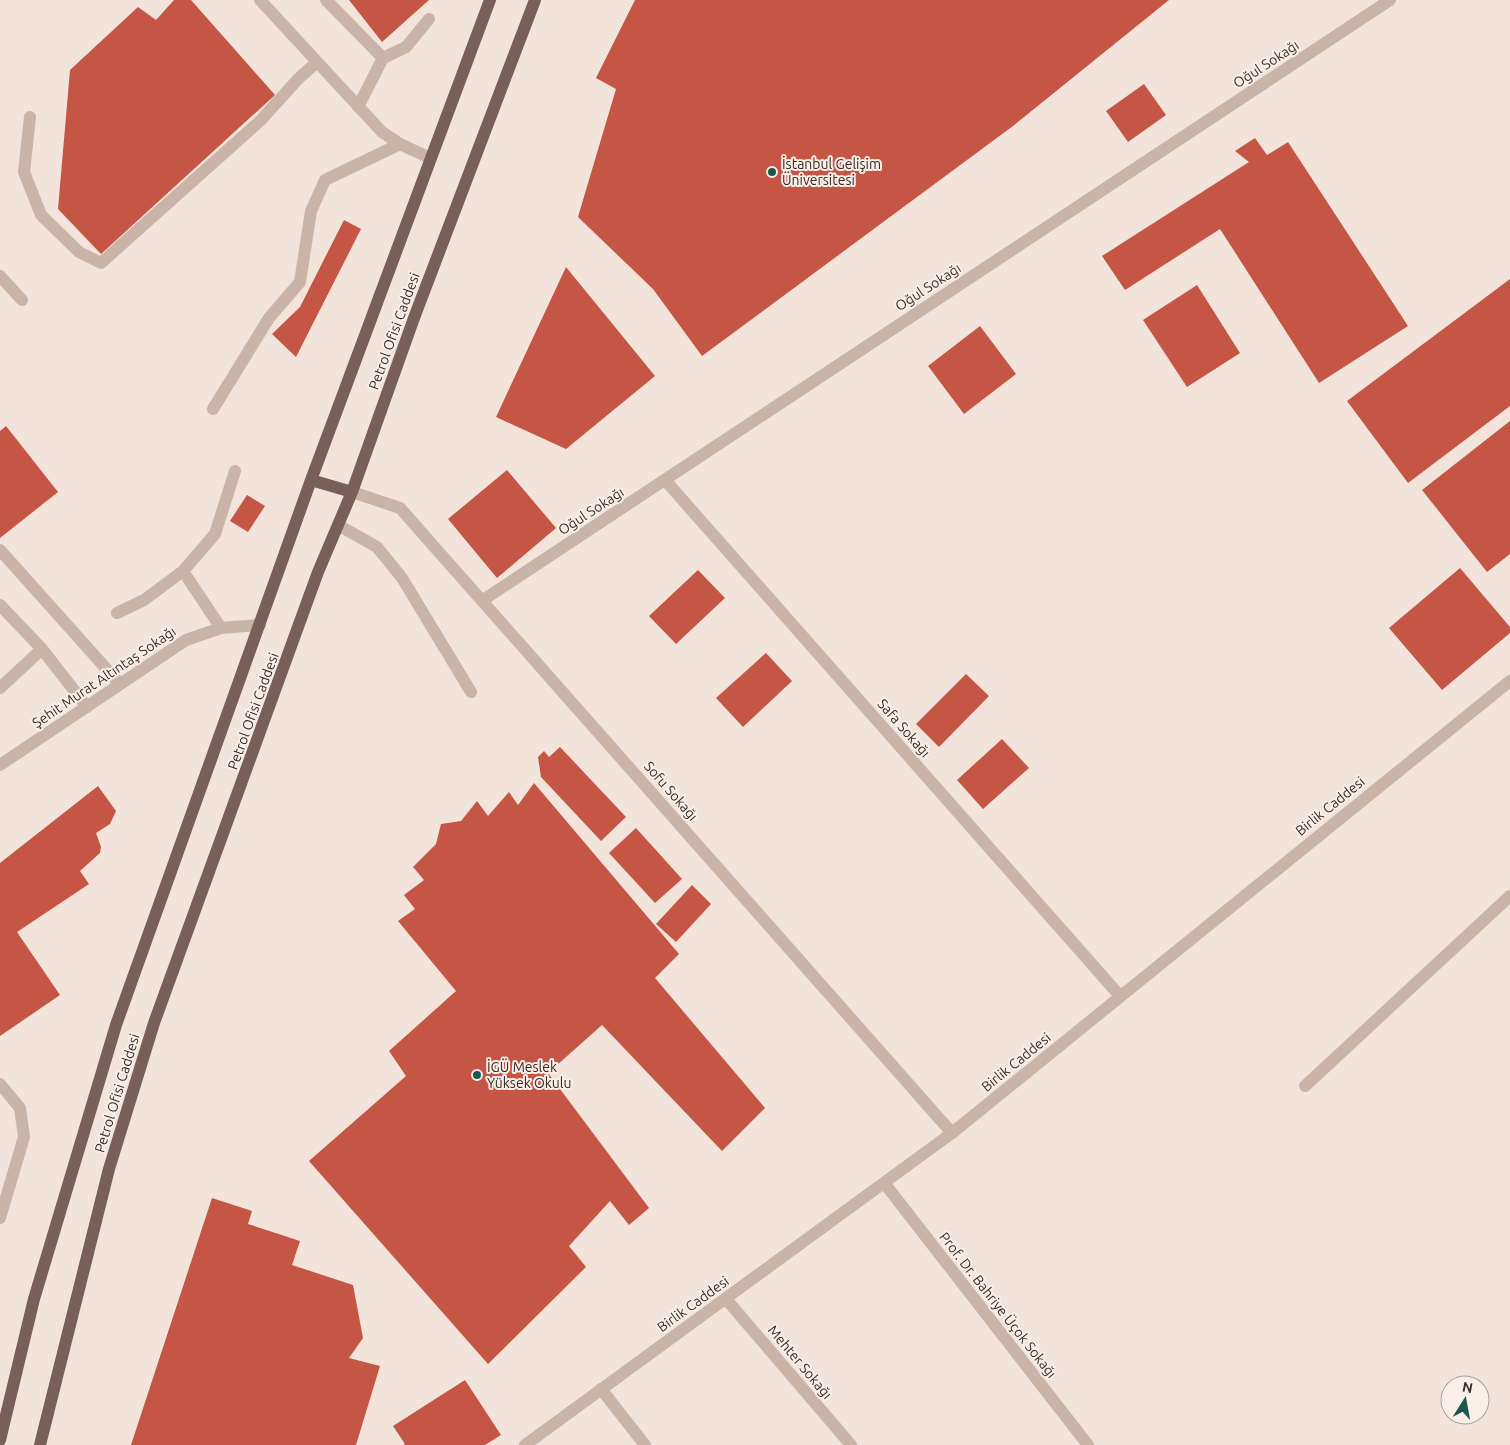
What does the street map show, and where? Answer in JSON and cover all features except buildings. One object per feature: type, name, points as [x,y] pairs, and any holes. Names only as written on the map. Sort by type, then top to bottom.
[{"type":"main road","name":"Petrol Ofisi Caddesi","points":[[1,1431],[34,1299],[116,1025],[311,480],[490,0]]},
{"type":"main road","name":"Petrol Ofisi Caddesi","points":[[40,1445],[109,1169],[154,1022],[318,572],[352,492],[417,309],[535,0]]},
{"type":"main road","points":[[311,480],[352,492]]},
{"type":"street","points":[[260,0],[382,132],[400,144],[430,158]]},
{"type":"street","points":[[326,0],[383,58]]},
{"type":"street","name":"Oğul Sokağı","points":[[483,600],[1390,0]]},
{"type":"street","points":[[358,107],[383,58],[406,47],[429,19]]},
{"type":"street","points":[[30,117],[24,172],[41,215],[79,252],[101,263],[261,120],[298,79],[317,62]]},
{"type":"street","points":[[213,409],[269,318],[300,282],[311,211],[325,180],[400,144]]},
{"type":"street","points":[[0,276],[22,300]]},
{"type":"street","points":[[117,613],[144,600],[183,571],[215,534],[235,471]]},
{"type":"street","name":"Safa Sokağı","points":[[665,480],[1120,996]]},
{"type":"street","name":"Sofu Sokağı","points":[[352,492],[400,508],[952,1133]]},
{"type":"street","points":[[338,525],[377,546],[402,578],[471,692]]},
{"type":"street","points":[[0,550],[120,684]]},
{"type":"street","points":[[183,571],[221,628]]},
{"type":"street","points":[[0,605],[42,649],[87,707]]},
{"type":"street","name":"Şehit Murat Altıntaş Sokağı","points":[[0,765],[186,640],[221,628],[260,625]]},
{"type":"street","points":[[0,688],[42,649]]},
{"type":"street","name":"Birlik Caddesi","points":[[525,1445],[885,1184],[952,1133],[1510,681]]},
{"type":"street","points":[[1305,1086],[1510,896]]},
{"type":"street","points":[[0,1084],[20,1108],[24,1137],[0,1218]]},
{"type":"street","name":"Prof. Dr. Bahriye Üçok Sokağı","points":[[885,1184],[1088,1445]]},
{"type":"street","name":"Mehter Sokağı","points":[[726,1299],[851,1445]]},
{"type":"street","points":[[601,1389],[645,1445]]},
{"type":"place","name":"İstanbul Gelişim Üniversitesi","points":[[772,172]]},
{"type":"place","name":"İGÜ Meslek Yüksek Okulu","points":[[477,1075]]}]
